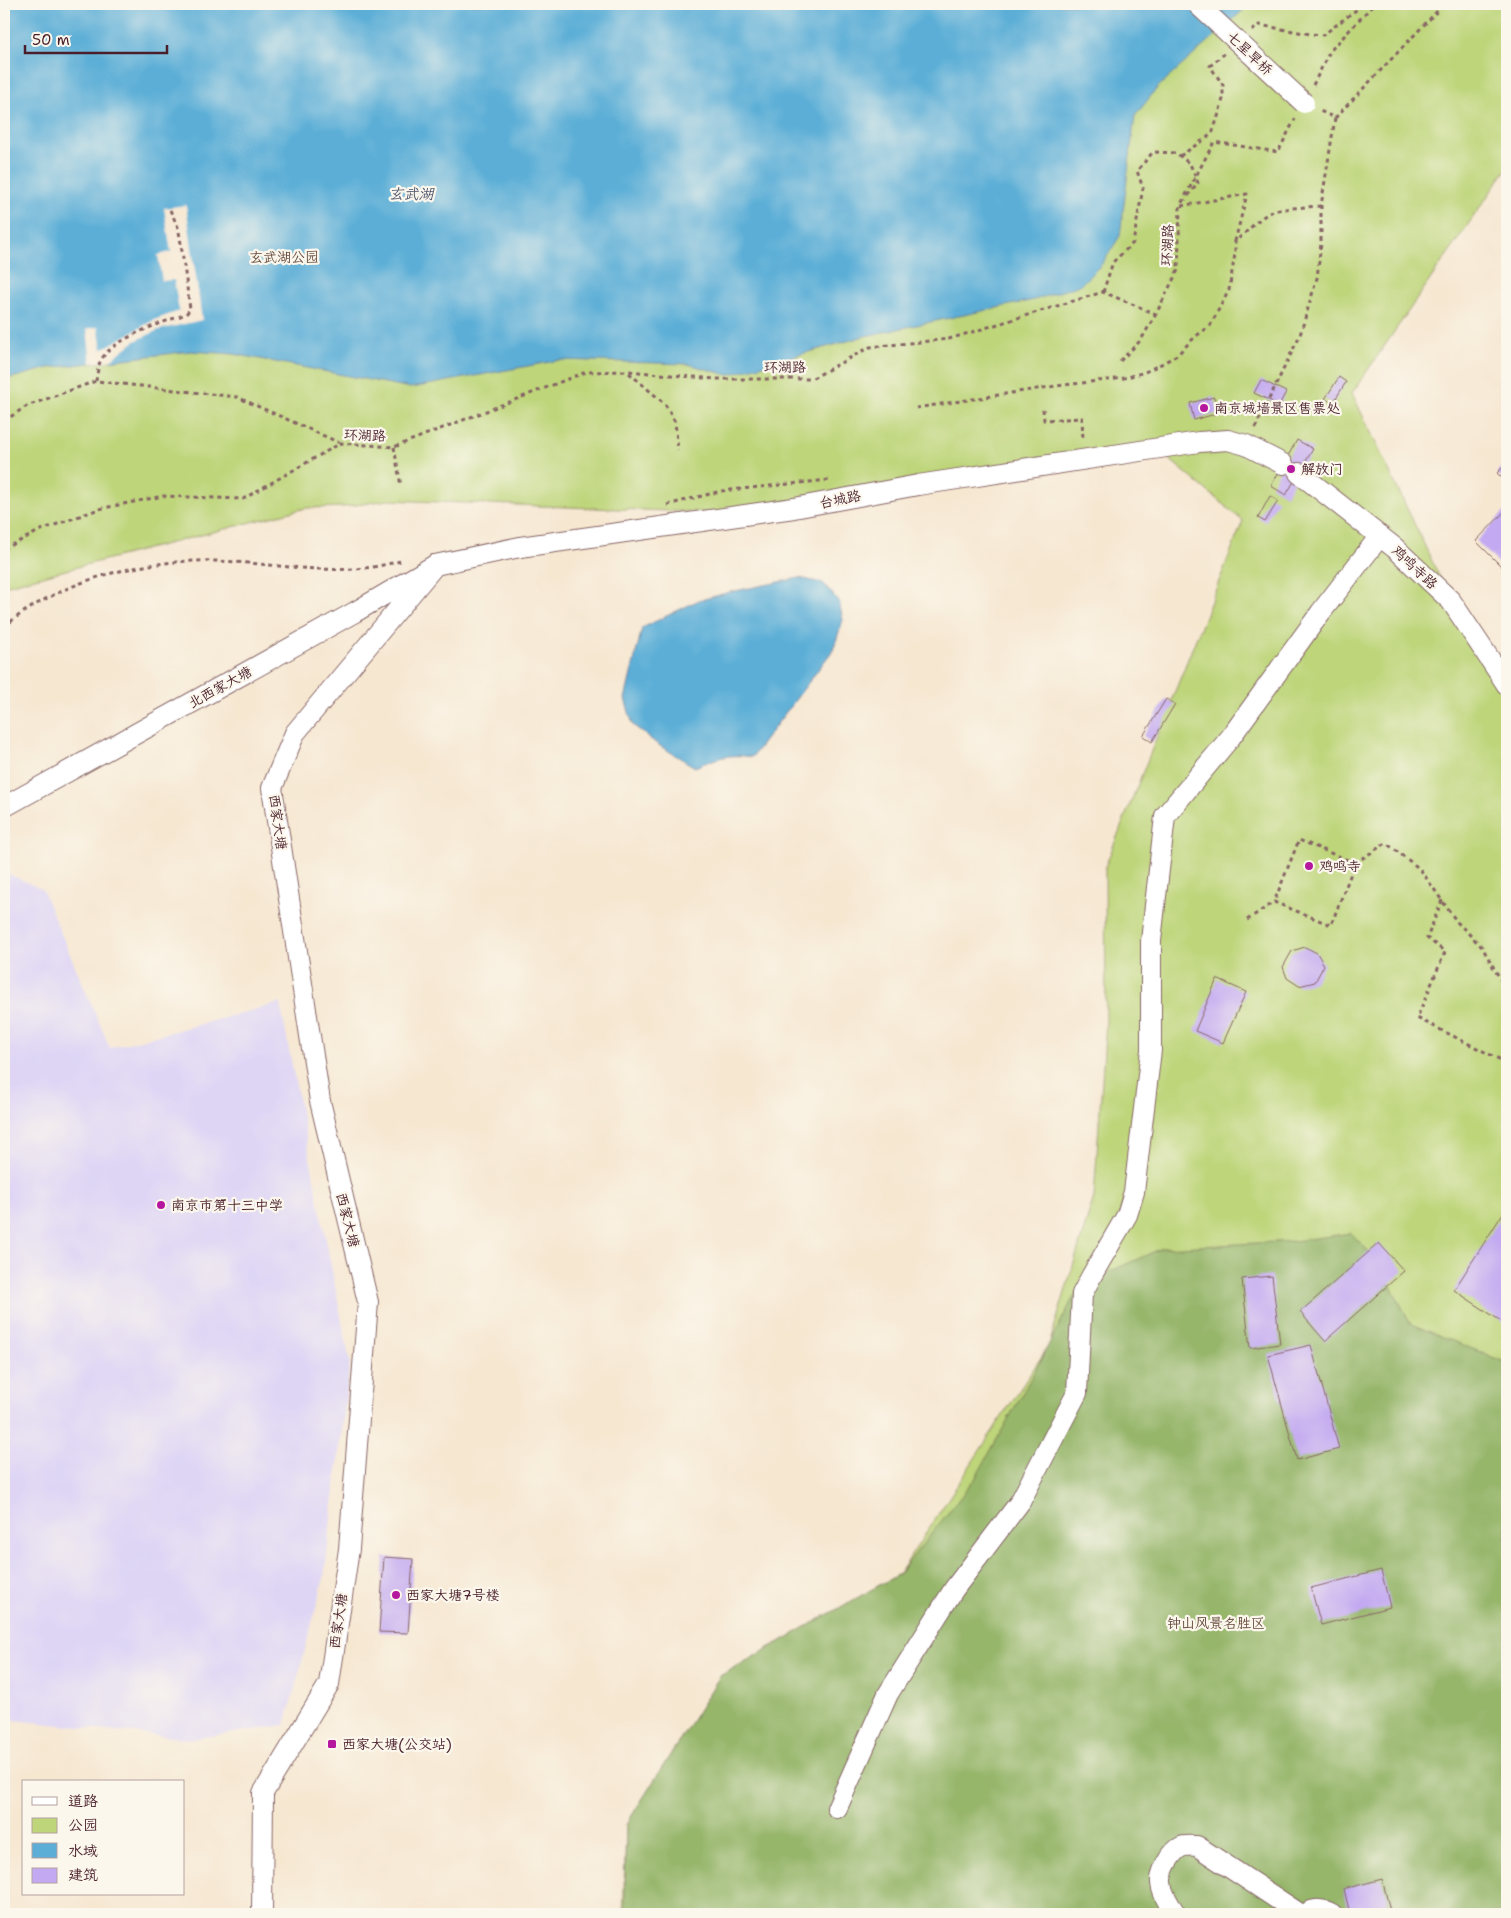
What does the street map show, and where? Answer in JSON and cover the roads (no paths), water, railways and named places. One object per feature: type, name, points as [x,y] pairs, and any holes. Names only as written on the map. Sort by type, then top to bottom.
[{"type":"street","name":"七星旱桥","points":[[1197,4],[1302,105]]},
{"type":"street","name":"鸡鸣寺路","points":[[1250,438],[1395,548],[1451,601],[1507,685]]},
{"type":"street","name":"台城路","points":[[435,565],[520,548],[794,508],[918,485],[1156,448],[1250,438]]},
{"type":"street","points":[[837,1808],[888,1694],[954,1589],[1020,1502],[1077,1393],[1082,1294],[1126,1215],[1134,1192],[1151,1050],[1151,941],[1166,816],[1230,738],[1321,612],[1380,536]]},
{"type":"street","name":"北西家大塘","points":[[4,807],[355,612],[435,565]]},
{"type":"street","name":"西家大塘","points":[[262,1914],[263,1793],[329,1684],[349,1549],[368,1302],[320,1101],[272,788],[295,733],[435,565]]},
{"type":"street","points":[[1176,1914],[1168,1903],[1161,1882],[1164,1870],[1171,1856],[1182,1846],[1197,1846],[1300,1914]]},
{"type":"street","points":[[1306,1914],[1315,1910],[1322,1910],[1332,1914]]},
{"type":"water","name":"玄武湖","points":[[4,4],[1250,4],[1158,87],[1135,116],[1120,236],[1102,264],[1080,285],[1034,300],[865,336],[728,375],[688,364],[560,360],[411,388],[234,354],[191,351],[49,368],[4,380]]},
{"type":"water","points":[[799,578],[823,583],[839,602],[843,620],[833,650],[752,757],[723,757],[695,767],[657,744],[633,725],[625,699],[642,628],[697,601],[730,592]]},
{"type":"place","name":"南京城墙景区售票处","points":[[1204,408]]},
{"type":"place","name":"解放门","points":[[1291,469]]},
{"type":"place","name":"鸡鸣寺","points":[[1309,866]]},
{"type":"place","name":"南京市第十三中学","points":[[161,1205]]},
{"type":"place","name":"西家大塘7号楼","points":[[396,1595]]},
{"type":"place","name":"西家大塘(公交站)","points":[[332,1744]]},
{"type":"park label","name":"玄武湖公园","points":[[284,257]]},
{"type":"park label","name":"钟山风景名胜区","points":[[1216,1623]]}]
